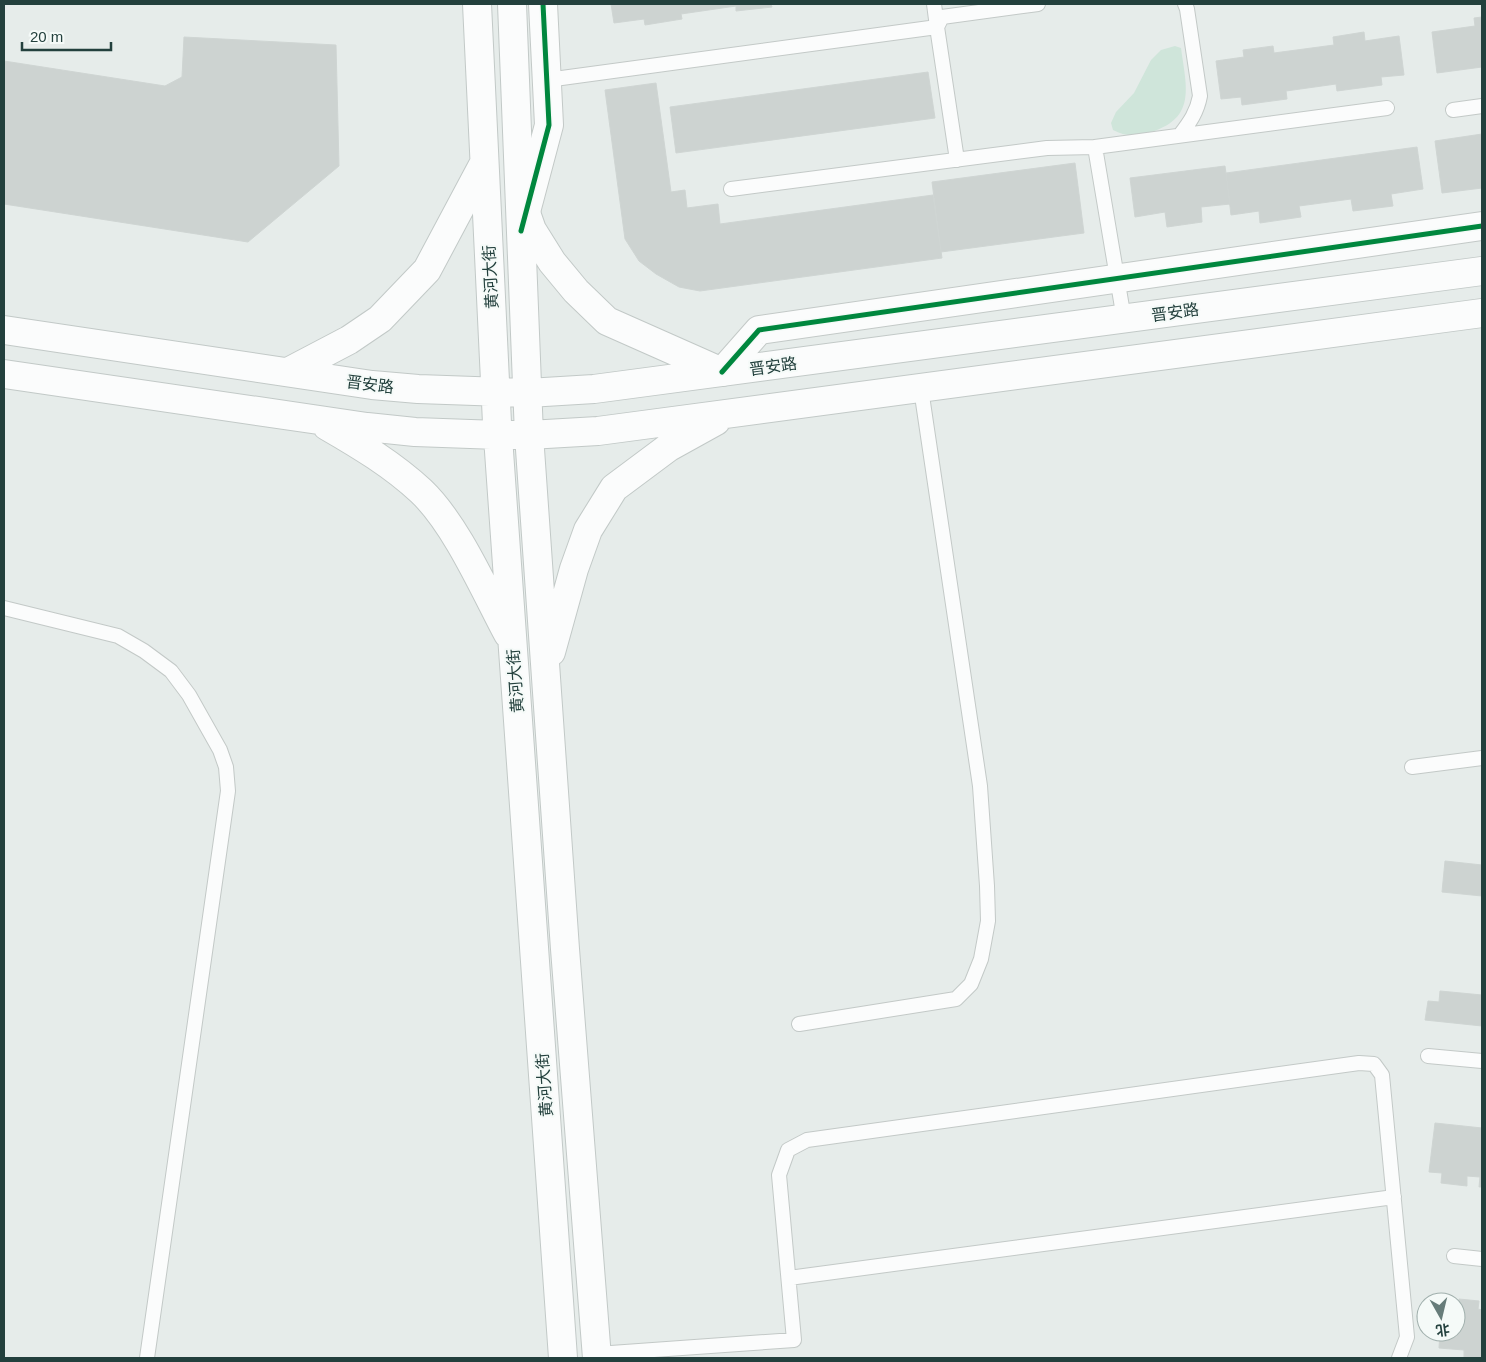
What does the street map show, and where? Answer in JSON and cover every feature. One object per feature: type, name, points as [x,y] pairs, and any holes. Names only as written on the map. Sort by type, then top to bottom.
[{"type":"main road","name":"黄河大街","points":[[477,4],[495,392],[563,1358]]},
{"type":"main road","name":"黄河大街","points":[[512,4],[522,213],[529,435],[597,1356]]},
{"type":"main road","points":[[543,4],[549,124],[522,213],[552,262],[576,291],[607,322],[722,372],[759,330],[1482,226]]},
{"type":"main road","points":[[288,372],[349,340],[380,319],[427,270],[484,163]]},
{"type":"main road","name":"晋安路","points":[[4,330],[381,386],[527,392],[594,389],[1482,271]]},
{"type":"main road","points":[[4,374],[317,420],[415,432],[529,435],[598,432],[1482,314]]},
{"type":"main road","points":[[546,671],[574,569],[588,530],[614,488],[669,447],[729,414]]},
{"type":"main road","points":[[317,420],[360,446],[421,492],[440,514],[461,546],[512,641]]},
{"type":"lane","points":[[934,4],[957,160]]},
{"type":"lane","points":[[937,26],[942,17],[1038,4]]},
{"type":"lane","points":[[1180,135],[1192,120],[1198,108],[1200,96],[1188,9],[1185,4]]},
{"type":"lane","points":[[547,80],[937,26]]},
{"type":"lane","points":[[1453,110],[1482,106]]},
{"type":"lane","points":[[731,190],[1047,148],[1096,147],[1387,108]]},
{"type":"lane","points":[[1096,147],[1124,319]]},
{"type":"lane","points":[[799,1024],[956,999],[971,984],[981,959],[988,921],[980,786],[921,388]]},
{"type":"lane","points":[[4,608],[118,636],[171,671],[189,695],[220,750],[226,768],[228,791],[147,1358]]},
{"type":"lane","points":[[1412,767],[1482,758]]},
{"type":"lane","points":[[1428,1056],[1482,1061]]},
{"type":"lane","points":[[597,1356],[794,1340],[779,1176],[788,1150],[807,1140],[1359,1063],[1374,1064],[1382,1075],[1407,1337],[1399,1358]]},
{"type":"lane","points":[[789,1278],[1394,1197]]},
{"type":"lane","points":[[1454,1256],[1482,1259]]},
{"type":"green space","points":[[1175,46],[1181,48],[1186,88],[1182,109],[1176,118],[1166,126],[1141,134],[1127,135],[1113,130],[1111,123],[1116,112],[1134,93],[1151,60],[1161,50]]},
{"type":"building","points":[[611,4],[771,4],[772,7],[736,11],[736,6],[681,14],[682,19],[645,25],[644,19],[614,23]]},
{"type":"building","points":[[1482,17],[1482,67],[1437,73],[1432,32],[1475,26],[1474,18]]},
{"type":"building","points":[[1364,32],[1365,41],[1399,36],[1404,75],[1381,77],[1382,85],[1337,91],[1336,84],[1286,91],[1287,99],[1242,105],[1241,97],[1221,99],[1216,61],[1244,57],[1243,50],[1273,46],[1274,53],[1334,45],[1333,37]]},
{"type":"building","points":[[184,37],[336,45],[339,166],[248,242],[4,204],[4,61],[165,86],[182,77]]},
{"type":"building","points":[[928,72],[935,118],[676,153],[670,107]]},
{"type":"building","points":[[656,83],[671,192],[685,190],[687,208],[718,204],[720,224],[933,195],[942,258],[700,291],[679,287],[656,274],[639,261],[625,239],[605,90]]},
{"type":"building","points":[[1482,134],[1482,188],[1442,193],[1435,141]]},
{"type":"building","points":[[1417,147],[1423,189],[1391,194],[1393,206],[1353,211],[1351,199],[1299,206],[1301,217],[1260,223],[1259,211],[1231,215],[1226,173]]},
{"type":"building","points":[[1075,163],[1084,233],[941,252],[932,182]]},
{"type":"building","points":[[1225,166],[1230,204],[1201,207],[1202,222],[1167,227],[1165,212],[1135,217],[1130,178]]},
{"type":"building","points":[[1445,861],[1482,865],[1482,896],[1442,892]]},
{"type":"building","points":[[1440,991],[1482,995],[1482,1026],[1425,1020],[1428,1001],[1439,1002]]},
{"type":"building","points":[[1435,1123],[1482,1128],[1482,1187],[1479,1187],[1480,1177],[1467,1176],[1467,1186],[1441,1183],[1442,1173],[1429,1172]]},
{"type":"building","points":[[1466,1300],[1479,1301],[1478,1309],[1482,1310],[1482,1358],[1464,1358],[1464,1350],[1439,1348],[1439,1342],[1466,1342]]},
{"type":"cycle path","points":[[521,231],[549,125],[543,4]]},
{"type":"cycle path","points":[[722,372],[759,330],[1482,226]]}]
